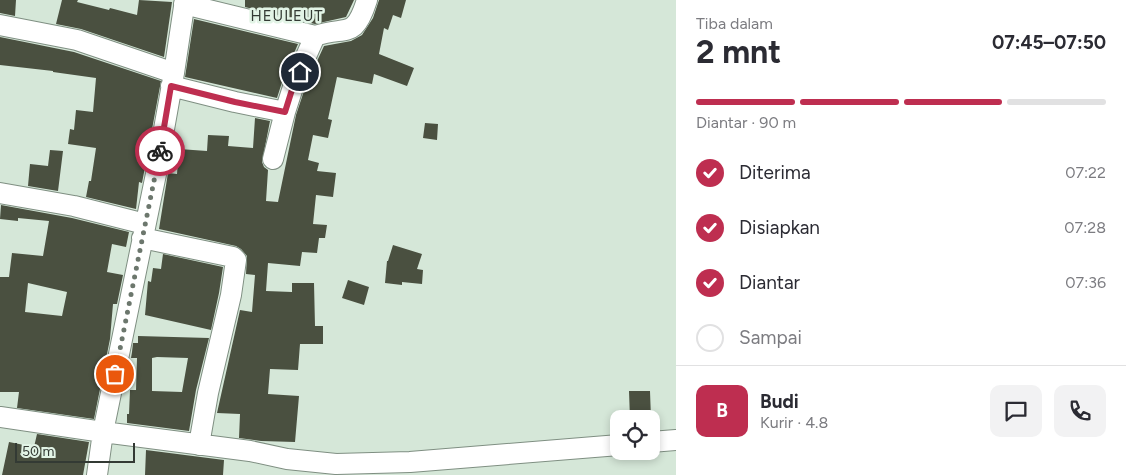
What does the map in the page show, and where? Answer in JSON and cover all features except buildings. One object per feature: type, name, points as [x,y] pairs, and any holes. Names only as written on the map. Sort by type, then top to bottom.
[{"type":"street","points":[[97,475],[103,432],[173,79],[184,2],[315,36],[348,30],[353,27],[361,18],[367,0]]},
{"type":"street","points":[[0,25],[77,40],[235,102],[285,112]]},
{"type":"street","points":[[273,159],[295,80],[315,36]]},
{"type":"street","points":[[0,192],[74,206],[144,231],[233,257],[236,260],[231,294],[208,393],[199,445]]},
{"type":"street","points":[[0,418],[250,451],[287,459],[336,464],[410,462],[610,446]]},
{"type":"street","points":[[660,441],[676,440]]},
{"type":"way so far","points":[[115,374],[160,151]]},
{"type":"district","name":"HEULEUT","points":[[287,16]]},
{"type":"route","points":[[160,151],[171,86],[285,112],[295,80],[300,72]]}]
